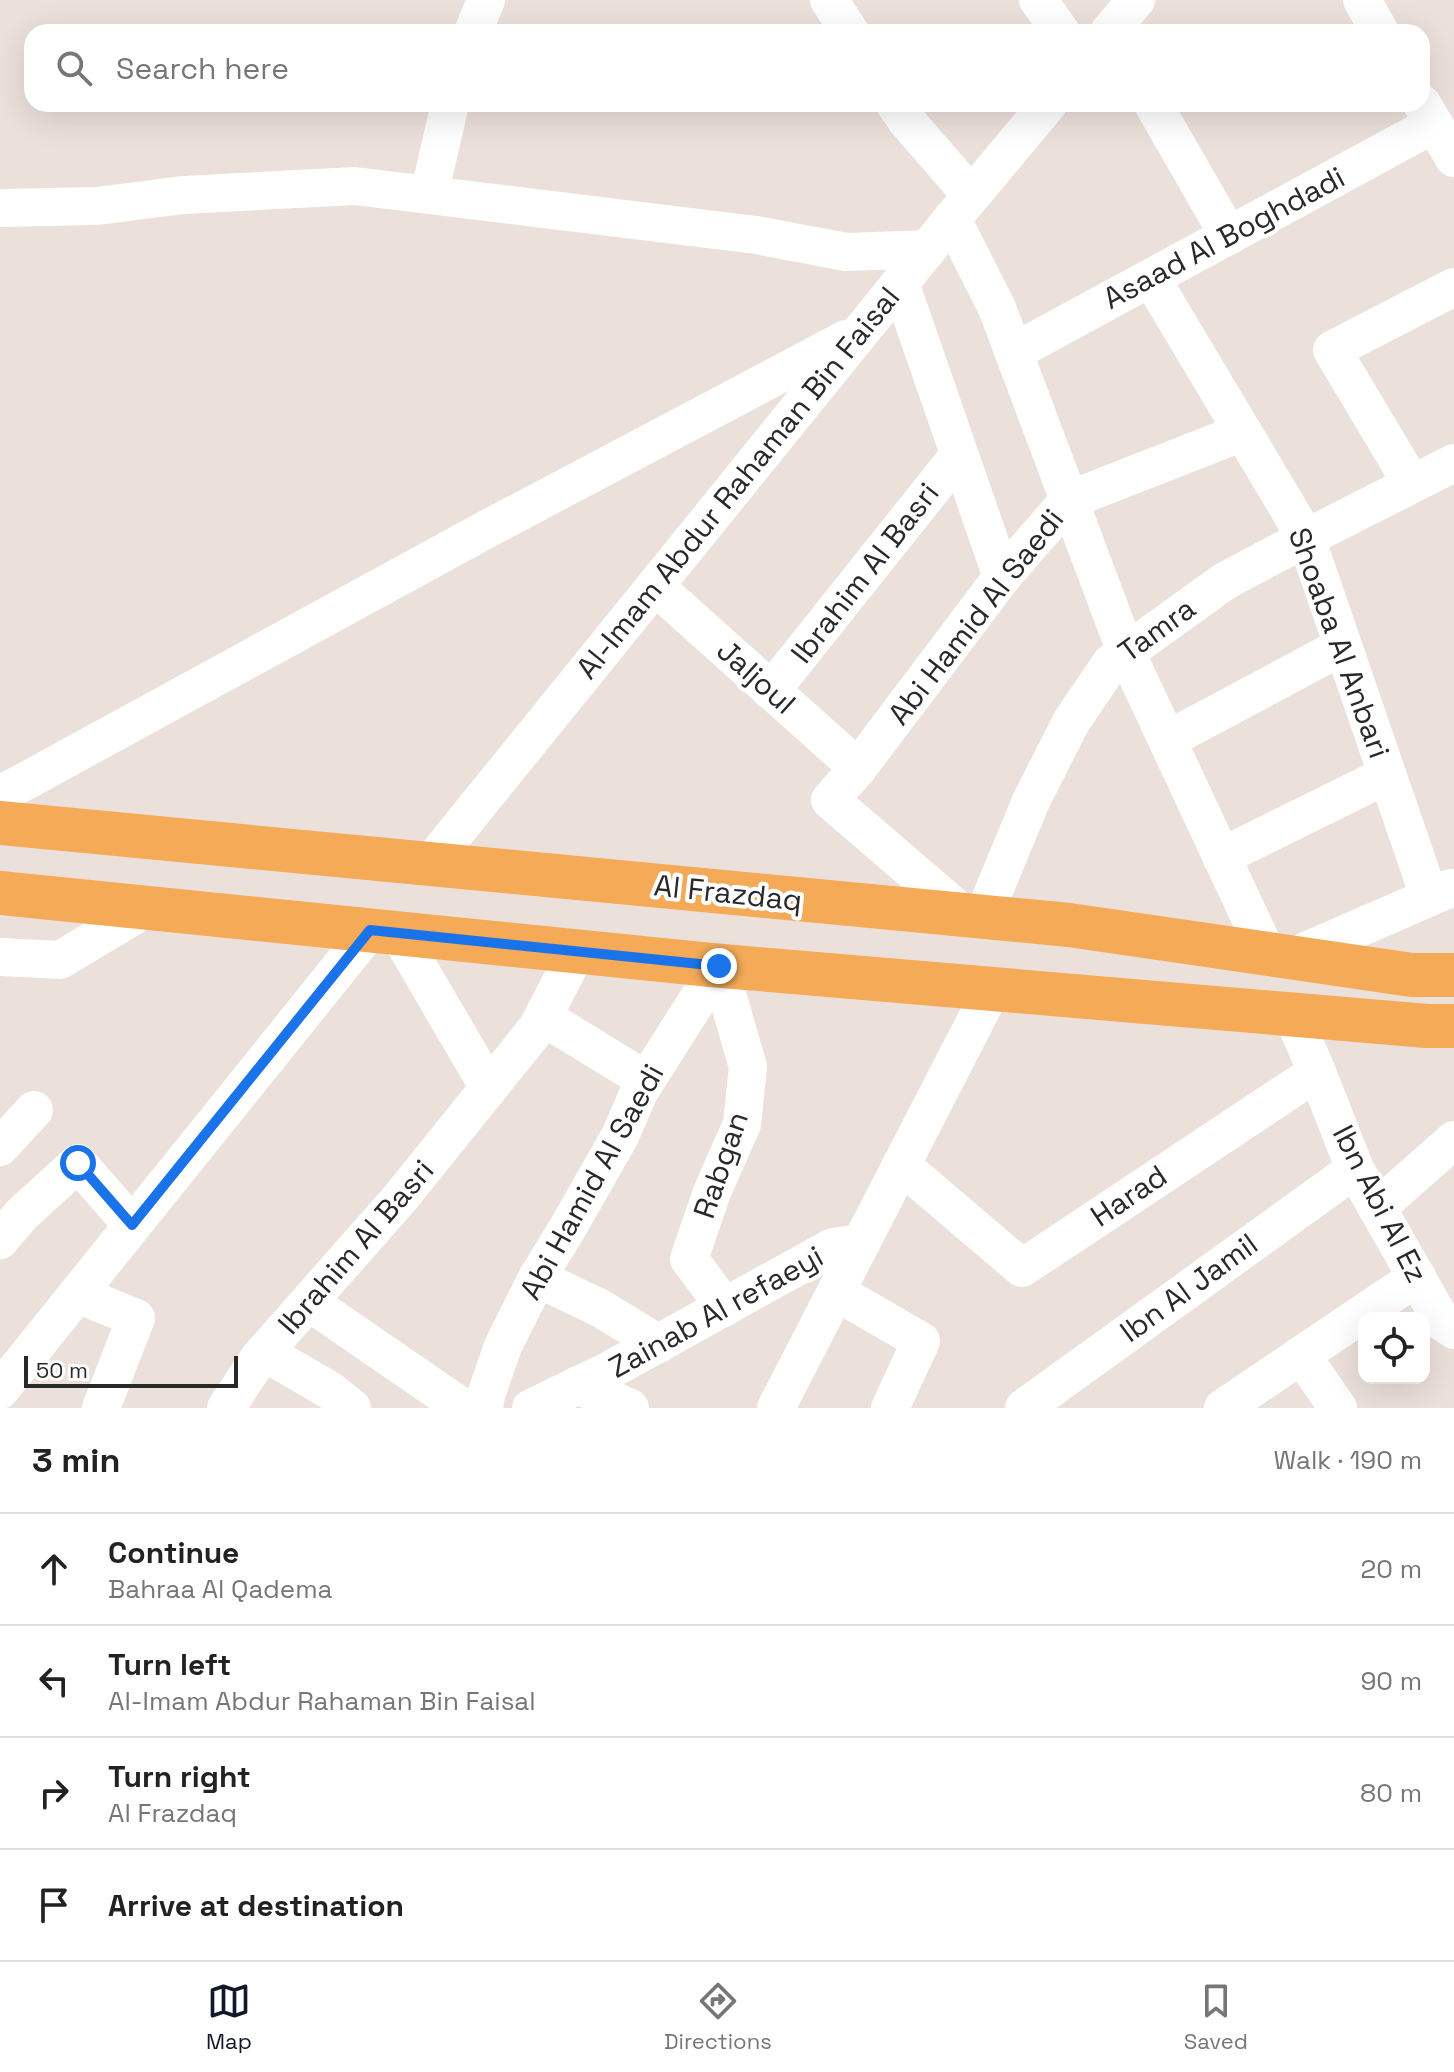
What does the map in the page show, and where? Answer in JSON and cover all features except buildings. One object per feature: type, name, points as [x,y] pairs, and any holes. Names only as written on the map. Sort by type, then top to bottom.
[{"type":"main road","name":"Al Frazdaq","points":[[0,823],[1069,925],[1412,975],[1454,975]]},
{"type":"main road","points":[[0,893],[719,966],[1454,1026]]},
{"type":"main road","points":[[1364,968],[1428,955],[1454,945]]},
{"type":"street","points":[[476,24],[486,0]]},
{"type":"street","points":[[829,0],[845,24]]},
{"type":"street","points":[[1038,0],[1055,24]]},
{"type":"street","points":[[1116,24],[1136,0]]},
{"type":"street","points":[[1362,0],[1376,24]]},
{"type":"street","points":[[429,195],[448,112]]},
{"type":"street","points":[[900,112],[962,207],[1126,652],[1221,857],[1278,956],[1442,892]]},
{"type":"street","name":"Al-Imam Abdur Rahaman Bin Faisal","points":[[430,864],[1041,112]]},
{"type":"street","points":[[1158,112],[1229,236]]},
{"type":"street","points":[[1428,114],[1454,158]]},
{"type":"street","name":"Asaad Al Boghdadi","points":[[1014,352],[1229,236],[1428,114]]},
{"type":"street","points":[[0,208],[97,206],[183,195],[355,186],[756,235],[846,252],[928,249]]},
{"type":"street","name":"Shoaba Al Anbari","points":[[1151,278],[1306,538],[1387,775],[1442,892]]},
{"type":"street","points":[[900,283],[1002,577]]},
{"type":"street","points":[[1412,484],[1332,350],[1454,287]]},
{"type":"street","points":[[0,795],[487,529],[862,330]]},
{"type":"street","name":"Abi Hamid Al Saedi","points":[[974,916],[830,800],[858,768],[1002,577],[1069,500],[1243,432]]},
{"type":"street","name":"Ibrahim Al Basri","points":[[771,691],[959,455]]},
{"type":"street","name":"Tamra","points":[[974,916],[1071,722],[1111,663],[1225,581],[1454,463]]},
{"type":"street","name":"Jaljoul","points":[[655,586],[858,768]]},
{"type":"street","points":[[1167,740],[1343,646]]},
{"type":"street","points":[[1221,857],[1387,775]]},
{"type":"street","points":[[0,957],[60,960],[147,908]]},
{"type":"street","points":[[0,1390],[132,1225],[385,932],[489,1088]]},
{"type":"street","name":"Ibrahim Al Basri","points":[[226,1408],[264,1352],[401,1197],[537,1028],[577,951]]},
{"type":"street","name":"Abi Hamid Al Saedi","points":[[484,1408],[503,1346],[537,1278],[620,1136],[646,1080],[719,966]]},
{"type":"street","name":"Rabgan","points":[[719,966],[748,1067],[742,1124],[712,1192],[689,1259],[725,1307]]},
{"type":"street","points":[[776,1408],[992,989]]},
{"type":"street","points":[[1292,1014],[1317,1072]]},
{"type":"street","points":[[543,1017],[646,1080]]},
{"type":"street","name":"Harad","points":[[901,1165],[1022,1268],[1317,1072]]},
{"type":"street","name":"Ibn Abi Al Ez","points":[[1317,1072],[1355,1169],[1442,1322],[1454,1330]]},
{"type":"street","points":[[0,1147],[34,1110]]},
{"type":"street","points":[[1377,1208],[1454,1140]]},
{"type":"street","points":[[0,1240],[22,1214],[78,1163],[132,1225]]},
{"type":"street","name":"Ibn Al Jamil","points":[[1024,1408],[1355,1169]]},
{"type":"street","name":"Zainab Al refaeyi","points":[[531,1408],[659,1344],[833,1247],[861,1243]]},
{"type":"street","points":[[1223,1408],[1417,1277]]},
{"type":"street","points":[[537,1278],[600,1308],[659,1344]]},
{"type":"street","points":[[836,1292],[921,1341],[890,1408]]},
{"type":"street","points":[[77,1294],[136,1318],[101,1408]]},
{"type":"street","points":[[309,1302],[463,1408]]},
{"type":"street","points":[[264,1352],[331,1391],[352,1408]]},
{"type":"street","points":[[1301,1355],[1338,1408]]},
{"type":"street","points":[[578,1385],[630,1408]]},
{"type":"route","points":[[78,1163],[132,1225],[370,930],[719,966]]}]
